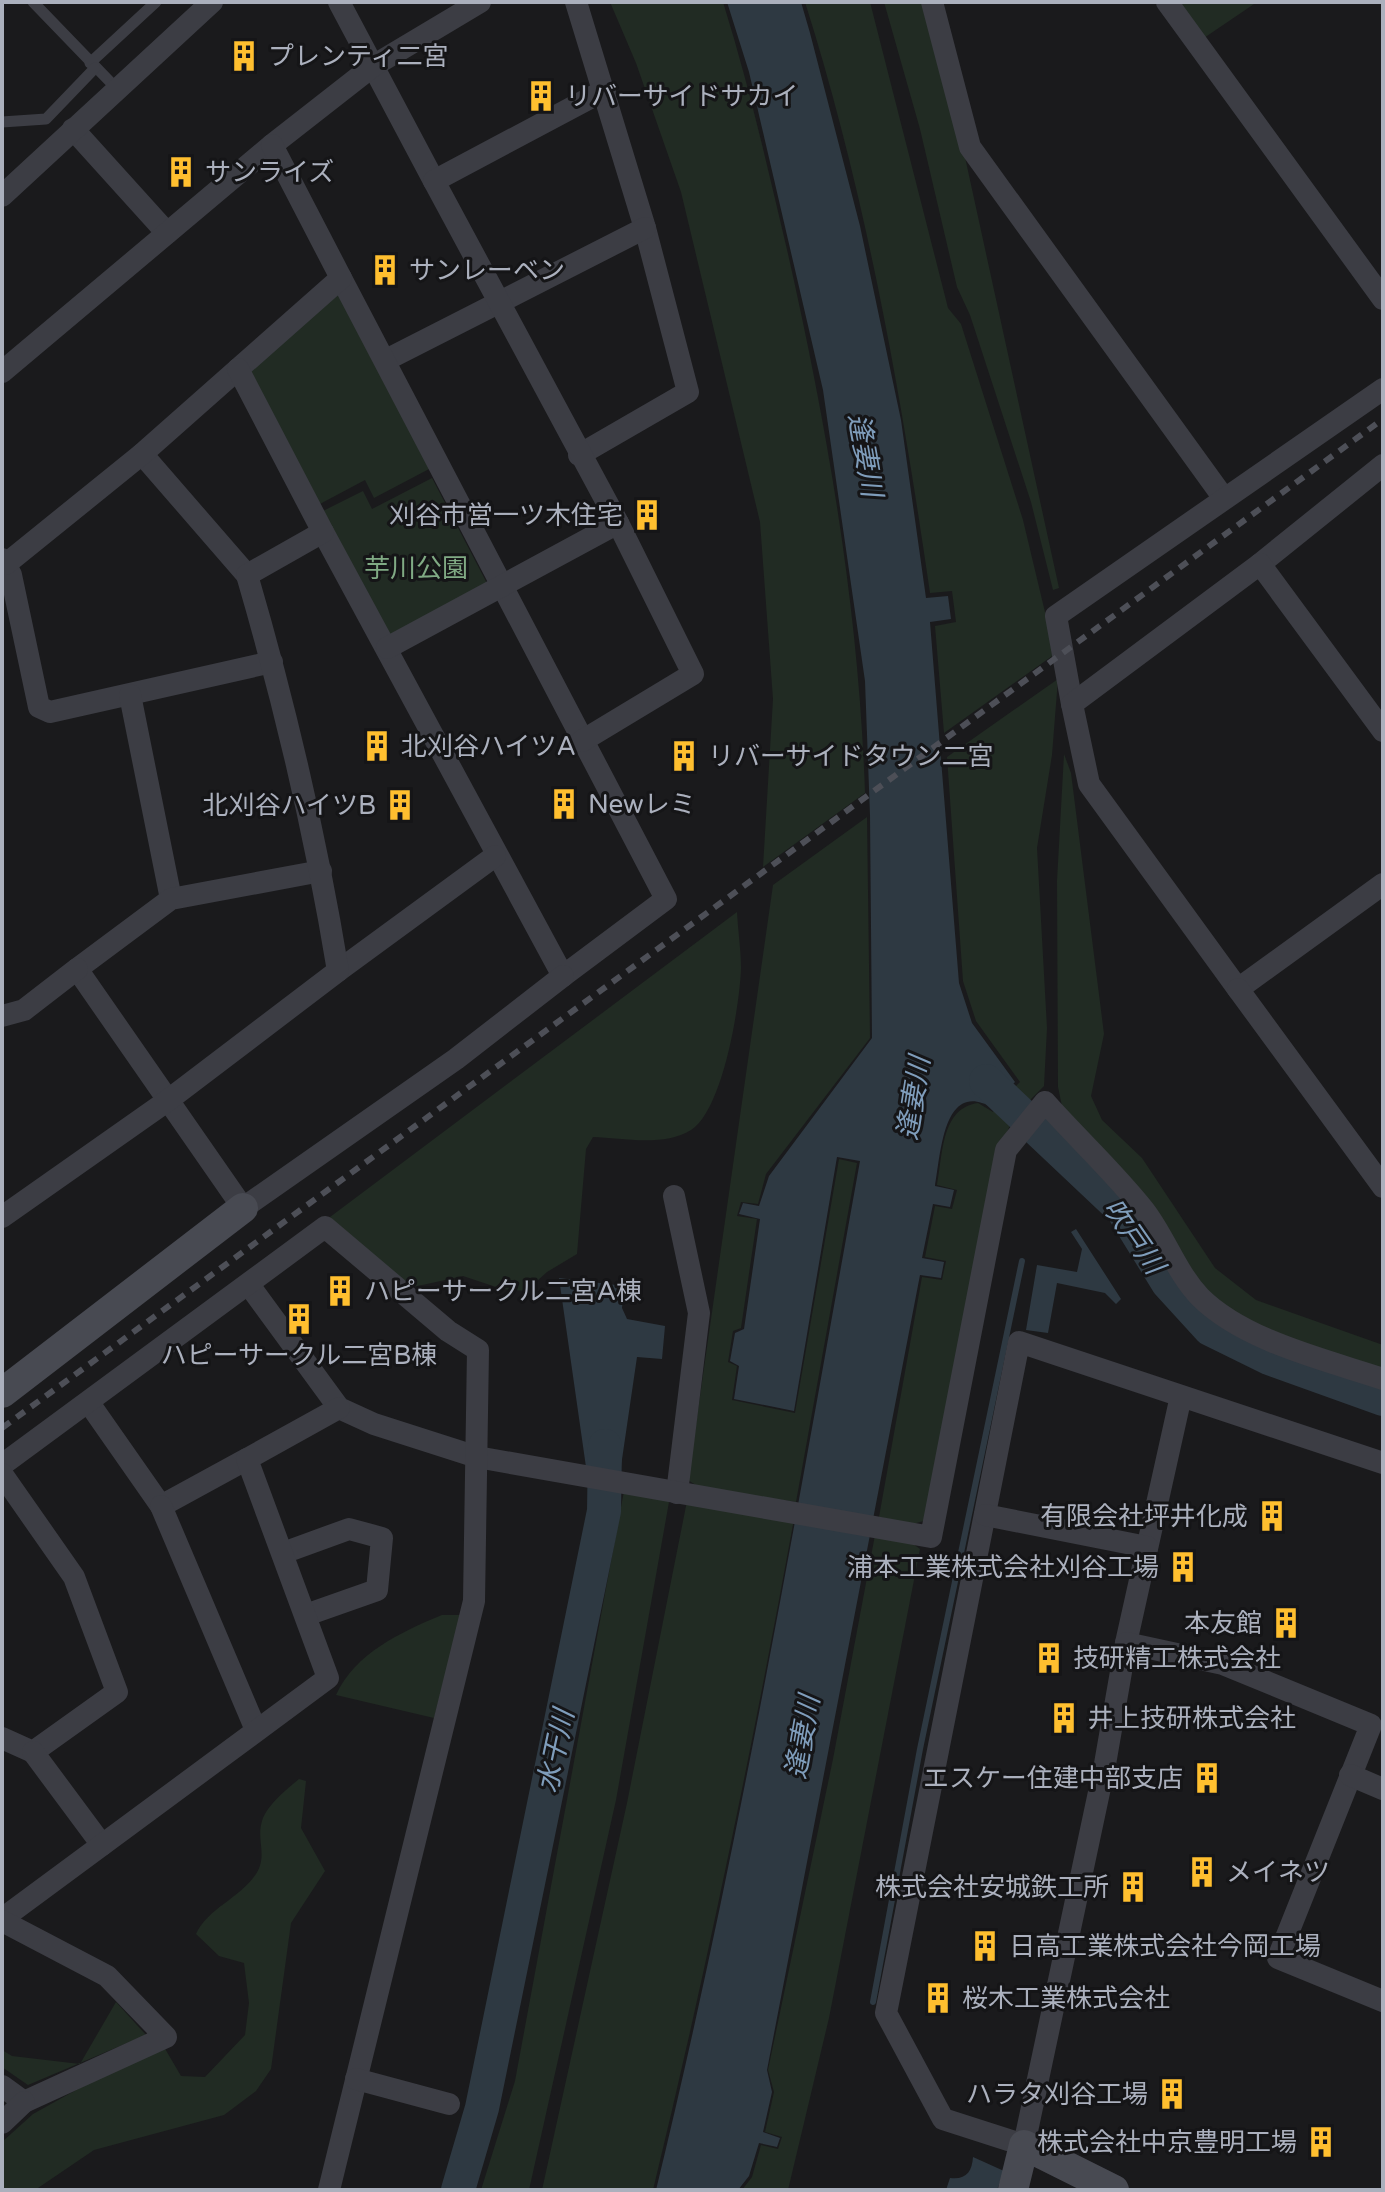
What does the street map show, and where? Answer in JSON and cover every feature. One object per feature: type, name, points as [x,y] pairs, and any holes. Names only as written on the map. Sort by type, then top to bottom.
[{"type":"street","points":[[2,196],[212,2]]},
{"type":"street","points":[[339,2],[618,523],[693,674],[582,741]]},
{"type":"street","points":[[2,372],[272,145],[373,66],[480,2]]},
{"type":"street","points":[[576,2],[645,228],[688,392],[579,455]]},
{"type":"street","points":[[932,2],[970,147],[1223,497]]},
{"type":"street","points":[[1167,2],[1383,299]]},
{"type":"street","points":[[434,181],[605,90]]},
{"type":"street","points":[[73,129],[167,233]]},
{"type":"street","points":[[2,1393],[243,1208],[456,1059],[666,899],[272,145]]},
{"type":"street","points":[[386,360],[645,228]]},
{"type":"street","points":[[272,662],[50,712],[39,707],[4,561],[142,454],[341,278]]},
{"type":"street","points":[[238,369],[495,856],[563,976]]},
{"type":"street","points":[[1383,389],[1223,497],[1056,616],[1089,784],[1383,1187]]},
{"type":"street","points":[[142,454],[247,575],[272,662],[321,871],[338,971]]},
{"type":"street","points":[[1072,704],[1260,564],[1383,465]]},
{"type":"street","points":[[387,648],[618,523]]},
{"type":"street","points":[[247,575],[323,532]]},
{"type":"street","points":[[1260,564],[1383,731]]},
{"type":"street","points":[[130,695],[171,899]]},
{"type":"street","points":[[2,1217],[167,1101],[495,856]]},
{"type":"street","points":[[2,1016],[24,1010],[171,899],[321,871]]},
{"type":"street","points":[[1238,989],[1383,884]]},
{"type":"street","points":[[77,969],[243,1208]]},
{"type":"street","points":[[249,1285],[339,1408],[374,1424],[477,1457],[931,1537],[1006,1150],[1017,1132],[1045,1102],[1144,1211],[1200,1297],[1236,1324],[1299,1351],[1383,1379]]},
{"type":"street","points":[[674,1196],[699,1313],[677,1493]]},
{"type":"street","points":[[2,1465],[325,1227],[448,1331],[478,1350],[474,1601],[329,2190]]},
{"type":"street","points":[[1114,2190],[1024,2145],[943,2119],[886,2013],[1019,1342],[1383,1463]]},
{"type":"street","points":[[1013,2190],[1105,1764],[1126,1643],[1181,1396]]},
{"type":"street","points":[[89,1403],[161,1506],[256,1730]]},
{"type":"street","points":[[161,1506],[339,1408]]},
{"type":"street","points":[[2,2123],[24,2102],[166,2037],[107,1976],[2,1920],[328,1678],[247,1459]]},
{"type":"street","points":[[2,1474],[74,1577],[117,1692],[33,1752]]},
{"type":"street","points":[[985,1515],[1147,1547]]},
{"type":"street","points":[[283,1553],[349,1529],[382,1538],[377,1590],[306,1615]]},
{"type":"street","points":[[1126,1643],[1223,1664],[1371,1725],[1278,1958],[1383,2001]]},
{"type":"street","points":[[2,1738],[33,1752],[102,1845]]},
{"type":"street","points":[[1350,1775],[1383,1789]]},
{"type":"street","points":[[356,2079],[449,2104]]},
{"type":"street","points":[[2,2086],[24,2102]]},
{"type":"lane","points":[[33,2],[117,89]]},
{"type":"lane","points":[[2,122],[46,119],[92,66],[156,2]]},
{"type":"green space","points":[[610,2],[723,2],[750,96],[788,254],[828,454],[849,589],[865,793],[763,867],[773,699],[760,522],[681,192],[636,63]]},
{"type":"green space","points":[[805,2],[870,2],[948,308],[961,324],[1023,520],[1055,654],[944,733],[935,626],[956,622],[952,591],[930,593],[880,295],[846,148]]},
{"type":"green space","points":[[884,2],[926,2],[963,148],[1059,588],[1053,590],[1031,502],[970,315],[957,287],[920,129]]},
{"type":"green space","points":[[1171,2],[1257,2],[1198,42]]},
{"type":"green space","points":[[338,293],[431,468],[374,498],[365,480],[318,505],[250,370]]},
{"type":"green space","name":"芋川公園","points":[[432,478],[491,591],[393,645],[323,511],[363,491],[372,509]]},
{"type":"green space","points":[[1058,679],[1052,755],[1037,848],[1047,1028],[1044,1086],[1029,1101],[1015,1087],[1020,1082],[976,1021],[963,981],[947,757]]},
{"type":"green space","points":[[1064,754],[1071,773],[1104,1034],[1091,1096],[1102,1120],[1142,1158],[1215,1268],[1256,1300],[1383,1345],[1383,1373],[1240,1320],[1203,1293],[1063,1111],[1058,1087],[1057,881]]},
{"type":"green space","points":[[867,817],[870,1038],[766,1174],[758,1204],[741,1202],[737,1216],[757,1219],[741,1328],[733,1331],[728,1362],[737,1366],[732,1400],[795,1413],[839,1159],[857,1163],[796,1502],[700,1488],[688,1480],[773,885]]},
{"type":"green space","points":[[737,912],[741,968],[737,1006],[728,1055],[712,1101],[702,1119],[691,1130],[680,1135],[656,1140],[593,1137],[586,1149],[577,1254],[547,1272],[526,1291],[502,1289],[463,1276],[409,1288],[326,1220]]},
{"type":"green space","points":[[978,1103],[993,1112],[997,1106],[1012,1121],[1000,1148],[927,1520],[913,1524],[879,1517],[922,1277],[942,1280],[946,1261],[925,1257],[935,1206],[952,1209],[957,1190],[937,1185],[946,1134],[957,1114]]},
{"type":"green space","points":[[624,1491],[663,1495],[669,1502],[616,1800],[529,2190],[481,2190],[515,2081]]},
{"type":"green space","points":[[687,1501],[794,1519],[728,1855],[653,2190],[542,2190],[627,1803]]},
{"type":"green space","points":[[875,1535],[909,1541],[920,1549],[829,2018],[788,2190],[742,2190],[752,2177],[761,2145],[778,2149],[782,2137],[765,2132],[774,2092],[768,2070],[833,1759]]},
{"type":"green space","points":[[442,1615],[461,1615],[434,1718],[336,1695],[344,1680],[367,1656],[395,1637]]},
{"type":"green space","points":[[299,1779],[306,1781],[301,1828],[325,1871],[291,1923],[271,2069],[256,2091],[224,2115],[94,2150],[35,2190],[2,2190],[2,2142],[33,2114],[150,2049],[164,2047],[181,2076],[205,2077],[245,2035],[249,2003],[244,1963],[219,1956],[196,1934],[208,1917],[256,1874],[261,1860],[262,1821],[268,1809]]},
{"type":"green space","points":[[116,2002],[146,2035],[81,2063]]},
{"type":"green space","points":[[2,2050],[12,2056],[78,2064],[28,2085],[2,2067]]},
{"type":"water","name":"逢妻川","points":[[727,2],[801,2],[810,33],[860,226],[901,420],[926,598],[948,596],[951,619],[930,622],[959,983],[972,1023],[1015,1082],[1009,1088],[1026,1103],[1013,1118],[998,1102],[993,1108],[976,1101],[964,1103],[954,1111],[943,1139],[935,1186],[954,1190],[950,1207],[933,1204],[922,1258],[944,1262],[941,1278],[920,1275],[767,2070],[772,2092],[763,2132],[780,2138],[777,2147],[759,2143],[749,2176],[738,2190],[656,2190],[741,1806],[860,1161],[837,1157],[794,1411],[734,1399],[739,1366],[730,1361],[735,1333],[744,1329],[760,1219],[739,1214],[743,1203],[759,1206],[769,1176],[872,1038],[865,681],[823,390],[749,72]]},
{"type":"water","points":[[1076,1229],[1121,1299],[1116,1304],[1105,1293],[1057,1283],[1048,1333],[1026,1330],[1037,1265],[1077,1272],[1082,1249],[1071,1232]]},
{"type":"water","points":[[559,1278],[624,1286],[622,1308],[627,1319],[665,1326],[662,1359],[637,1357],[620,1473],[586,1467]]},
{"type":"water","points":[[973,2157],[1004,2171],[997,2190],[946,2190],[950,2178],[967,2174]]},
{"type":"waterway","name":"吹戸川","points":[[986,1081],[1123,1210],[1168,1283],[1210,1329],[1269,1358],[1383,1399]]},
{"type":"waterway","points":[[873,2002],[920,1749],[1022,1261]]},
{"type":"waterway","name":"水干川","points":[[458,2190],[482,2108],[604,1511],[605,1446]]},
{"type":"railway","points":[[2,1428],[1383,419]]},
{"type":"place","name":"プレンティ二宮","points":[[244,56]]},
{"type":"place","name":"リバーサイドサカイ","points":[[541,96]]},
{"type":"place","name":"サンライズ","points":[[181,172]]},
{"type":"place","name":"サンレーベン","points":[[385,270]]},
{"type":"place","name":"刈谷市営一ツ木住宅","points":[[647,515]]},
{"type":"place","name":"北刈谷ハイツA","points":[[377,746]]},
{"type":"place","name":"リバーサイドタウン二宮","points":[[684,756]]},
{"type":"place","name":"Newレミ","points":[[564,804]]},
{"type":"place","name":"北刈谷ハイツB","points":[[400,805]]},
{"type":"place","name":"ハピーサークル二宮A棟","points":[[340,1291]]},
{"type":"place","name":"ハピーサークル二宮B棟","points":[[299,1319]]},
{"type":"place","name":"有限会社坪井化成","points":[[1272,1516]]},
{"type":"place","name":"浦本工業株式会社刈谷工場","points":[[1183,1567]]},
{"type":"place","name":"本友館","points":[[1286,1623]]},
{"type":"place","name":"技研精工株式会社","points":[[1049,1658]]},
{"type":"place","name":"井上技研株式会社","points":[[1064,1718]]},
{"type":"place","name":"エスケー住建中部支店","points":[[1207,1778]]},
{"type":"place","name":"メイネツ","points":[[1202,1872]]},
{"type":"place","name":"株式会社安城鉄工所","points":[[1133,1887]]},
{"type":"place","name":"日高工業株式会社今岡工場","points":[[985,1946]]},
{"type":"place","name":"桜木工業株式会社","points":[[938,1998]]},
{"type":"place","name":"ハラタ刈谷工場","points":[[1172,2094]]},
{"type":"place","name":"株式会社中京豊明工場","points":[[1321,2142]]}]
